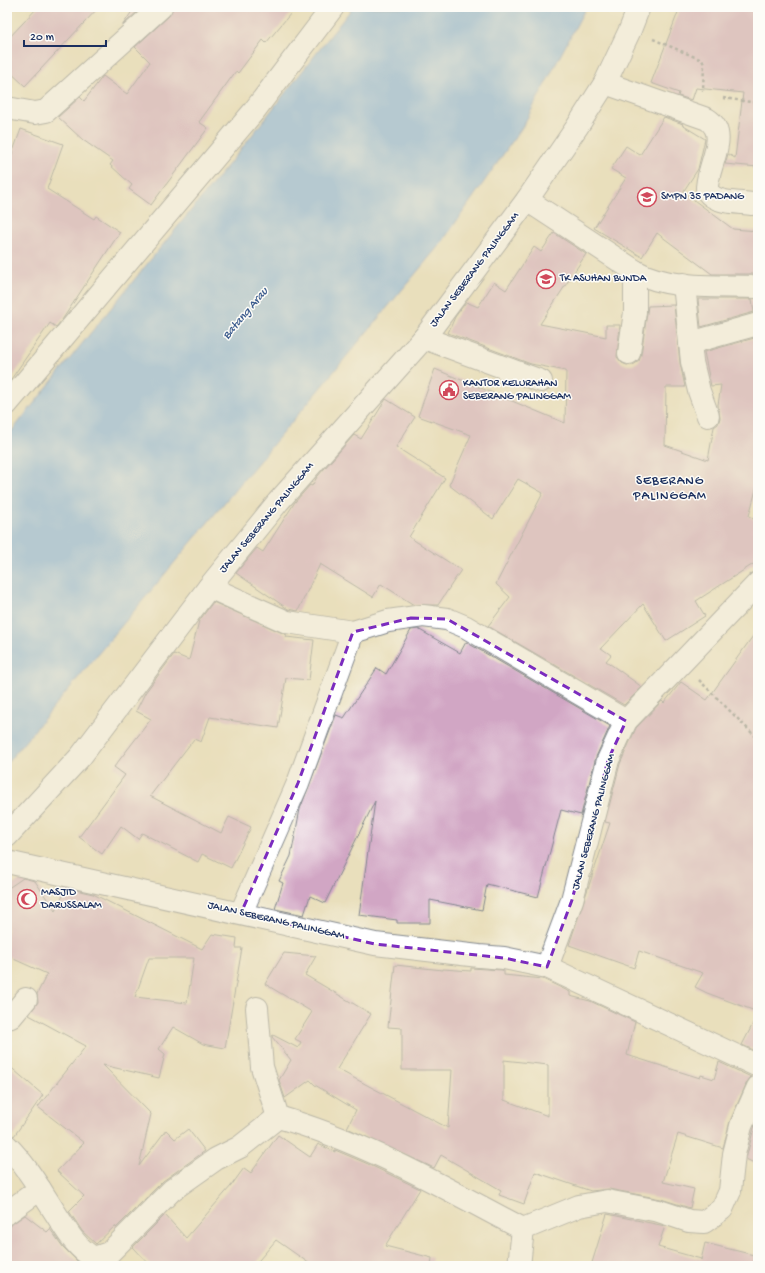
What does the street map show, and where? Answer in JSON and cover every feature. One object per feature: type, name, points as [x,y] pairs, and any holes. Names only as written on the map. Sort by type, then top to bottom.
[{"type":"street","points":[[7,108],[35,113],[46,111],[161,7]]},
{"type":"street","points":[[7,404],[254,111],[333,7]]},
{"type":"street","name":"JALAN SEBERANG PALINGGAM","points":[[7,836],[81,756],[209,587],[278,502],[424,338],[527,200],[605,83],[639,7]]},
{"type":"street","points":[[605,83],[707,119],[715,125],[718,135],[708,191],[710,195],[719,200],[752,204]]},
{"type":"street","points":[[527,200],[635,271],[652,280],[684,284],[758,287]]},
{"type":"street","points":[[629,353],[635,312],[635,271]]},
{"type":"street","points":[[684,284],[695,377],[708,416]]},
{"type":"street","points":[[690,344],[758,324]]},
{"type":"street","points":[[424,338],[541,381]]},
{"type":"street","name":"JALAN SEBERANG PALINGGAM","points":[[547,967],[572,900],[608,760],[626,721],[758,583]]},
{"type":"street","points":[[209,587],[288,622],[353,632],[388,621],[423,616],[447,619],[466,627],[626,721]]},
{"type":"street","points":[[241,912],[298,783],[353,632]]},
{"type":"street","name":"JALAN SEBERANG PALINGGAM","points":[[7,862],[241,912],[375,944],[504,958],[547,967],[758,1066]]},
{"type":"street","points":[[7,1018],[11,1017],[26,999]]},
{"type":"street","points":[[257,1008],[262,1067],[278,1117]]},
{"type":"street","points":[[523,1229],[579,1206],[608,1201],[659,1211],[689,1221],[704,1222],[722,1209],[730,1191],[734,1154],[741,1126],[758,1087]]},
{"type":"street","points":[[7,1146],[40,1189],[79,1248],[94,1258],[109,1253],[172,1190],[216,1159],[240,1147],[278,1117]]},
{"type":"street","points":[[278,1117],[310,1126],[386,1157],[523,1229]]},
{"type":"street","points":[[7,1213],[40,1189]]},
{"type":"street","points":[[520,1266],[523,1229]]},
{"type":"path","points":[[630,30],[702,60],[704,64],[701,87],[706,94]]},
{"type":"path","points":[[716,98],[758,103]]},
{"type":"path","points":[[681,663],[758,739]]},
{"type":"highlighted area","points":[[411,618],[447,619],[626,721],[608,760],[572,900],[547,967],[504,958],[375,944],[241,913],[298,783],[353,632]]},
{"type":"water","name":"Batang Arau","points":[[353,7],[586,7],[523,126],[442,242],[7,763],[7,437],[234,158]]},
{"type":"building","points":[[38,7],[99,7],[25,86],[7,69],[7,40]]},
{"type":"building","points":[[135,7],[142,7],[122,26]]},
{"type":"building","points":[[173,7],[296,7],[266,43],[263,40],[238,73],[236,71],[199,122],[208,128],[151,205],[129,189],[132,185],[110,165],[113,161],[83,140],[58,117],[80,97],[84,101],[103,76],[127,94],[150,62],[135,47],[169,16]]},
{"type":"building","points":[[680,7],[758,7],[758,61],[755,89],[758,89],[758,167],[725,164],[728,154],[735,158],[743,93],[696,88],[692,100],[678,96],[679,93],[651,83]]},
{"type":"building","name":"SMPN 35 PADANG","points":[[664,117],[683,124],[682,125],[705,139],[698,169],[683,192],[733,229],[758,231],[758,274],[712,274],[657,233],[642,257],[594,228],[626,178],[611,169],[626,146],[640,155]]},
{"type":"building","points":[[21,129],[63,144],[47,189],[94,219],[96,216],[120,232],[62,320],[56,327],[50,323],[7,385],[7,168]]},
{"type":"building","points":[[554,233],[586,254],[540,324],[606,337],[606,325],[620,325],[617,357],[622,363],[633,365],[639,361],[641,355],[648,306],[674,305],[680,363],[685,387],[666,387],[665,445],[708,460],[714,427],[718,424],[720,418],[718,405],[721,385],[711,386],[704,352],[758,337],[758,482],[749,516],[758,522],[758,561],[696,601],[705,616],[666,641],[643,604],[601,648],[611,655],[606,661],[642,687],[624,705],[488,626],[510,597],[496,584],[543,493],[518,479],[493,519],[449,485],[471,435],[418,416],[435,369],[565,423],[566,371],[531,364],[448,333],[455,317],[466,302],[478,307],[494,282],[506,290],[534,247],[541,252]]},
{"type":"building","points":[[698,299],[752,299],[754,312],[701,327]]},
{"type":"building","points":[[386,399],[415,417],[396,447],[445,478],[409,537],[461,570],[438,605],[414,605],[381,584],[373,597],[320,564],[298,611],[288,609],[236,573],[257,548],[263,552],[295,502],[310,485],[312,486],[317,477],[354,435],[361,439]]},
{"type":"building","points":[[213,602],[287,635],[286,637],[314,640],[309,680],[286,678],[278,728],[210,717],[201,742],[194,739],[150,796],[221,833],[229,817],[251,827],[231,868],[202,854],[198,862],[142,833],[138,839],[121,826],[102,854],[79,837],[125,775],[114,767],[151,719],[136,711],[145,693],[174,654],[189,660],[199,621]]},
{"type":"building","points":[[418,629],[460,653],[466,642],[610,726],[596,757],[581,815],[561,810],[538,897],[487,884],[482,910],[430,900],[430,923],[397,923],[397,920],[359,915],[375,801],[325,903],[310,896],[304,915],[275,909],[283,883],[279,881],[291,856],[300,809],[336,715],[344,718],[377,668],[386,674],[411,630]]},
{"type":"building","points":[[758,629],[758,1012],[695,987],[703,973],[639,951],[634,968],[569,945],[610,823],[605,822],[620,764],[636,728],[662,701],[664,703],[681,682],[707,700]]},
{"type":"building","points":[[23,878],[35,881],[55,911],[67,888],[93,894],[202,949],[212,934],[237,938],[236,948],[242,948],[225,1048],[203,1044],[173,1027],[159,1049],[165,1054],[159,1078],[103,1065],[151,1114],[139,1166],[166,1130],[175,1139],[188,1129],[205,1151],[163,1181],[116,1228],[115,1226],[96,1244],[82,1231],[69,1211],[84,1196],[57,1171],[84,1143],[38,1107],[86,1046],[29,1015],[38,1002],[37,994],[47,974],[7,956],[7,889]],"holes":[[[149,958],[194,958],[187,1003],[135,997]]]},
{"type":"building","points":[[284,953],[316,956],[305,975],[371,1014],[337,1069],[448,1128],[452,1070],[402,1070],[402,1028],[388,1027],[395,965],[443,970],[471,971],[471,968],[502,970],[504,971],[504,975],[543,979],[570,992],[570,996],[590,1001],[635,1022],[627,1055],[700,1078],[701,1075],[714,1079],[719,1062],[751,1077],[747,1082],[730,1121],[723,1148],[678,1134],[663,1182],[694,1189],[690,1208],[661,1199],[609,1189],[591,1191],[535,1172],[524,1204],[499,1195],[501,1190],[441,1155],[434,1168],[347,1128],[356,1110],[315,1085],[310,1080],[285,1098],[279,1080],[291,1060],[272,1037],[273,1035],[298,1048],[301,1042],[295,1039],[312,1012],[265,984]],"holes":[[[504,1060],[548,1065],[548,1116],[504,1100]]]},
{"type":"building","points":[[758,1014],[758,1052],[742,1045]]},
{"type":"building","points":[[7,1064],[43,1095],[14,1136],[7,1134]]},
{"type":"building","points":[[755,1124],[758,1125],[758,1165],[746,1159]]},
{"type":"building","points":[[278,1135],[310,1157],[318,1144],[368,1164],[420,1189],[385,1246],[432,1258],[431,1266],[313,1266],[276,1240],[254,1266],[151,1266],[133,1247],[165,1215],[186,1238],[231,1186],[244,1168],[251,1173]]},
{"type":"building","points":[[607,1214],[665,1226],[658,1247],[701,1260],[705,1243],[758,1256],[758,1266],[591,1266]]},
{"type":"building","points":[[25,1215],[47,1232],[50,1229],[63,1247],[78,1262],[75,1266],[7,1266],[7,1231],[12,1224]]},
{"type":"place","name":"SMPN 35 PADANG","points":[[647,197]]},
{"type":"place","name":"TK ASUHAN BUNDA","points":[[546,279]]},
{"type":"place","name":"KANTOR KELURAHAN SEBERANG PALINGGAM","points":[[449,390]]},
{"type":"place","name":"MASJID DARUSSALAM","points":[[27,899]]},
{"type":"district","name":"SEBERANG PALINGGAM","points":[[670,488]]}]
